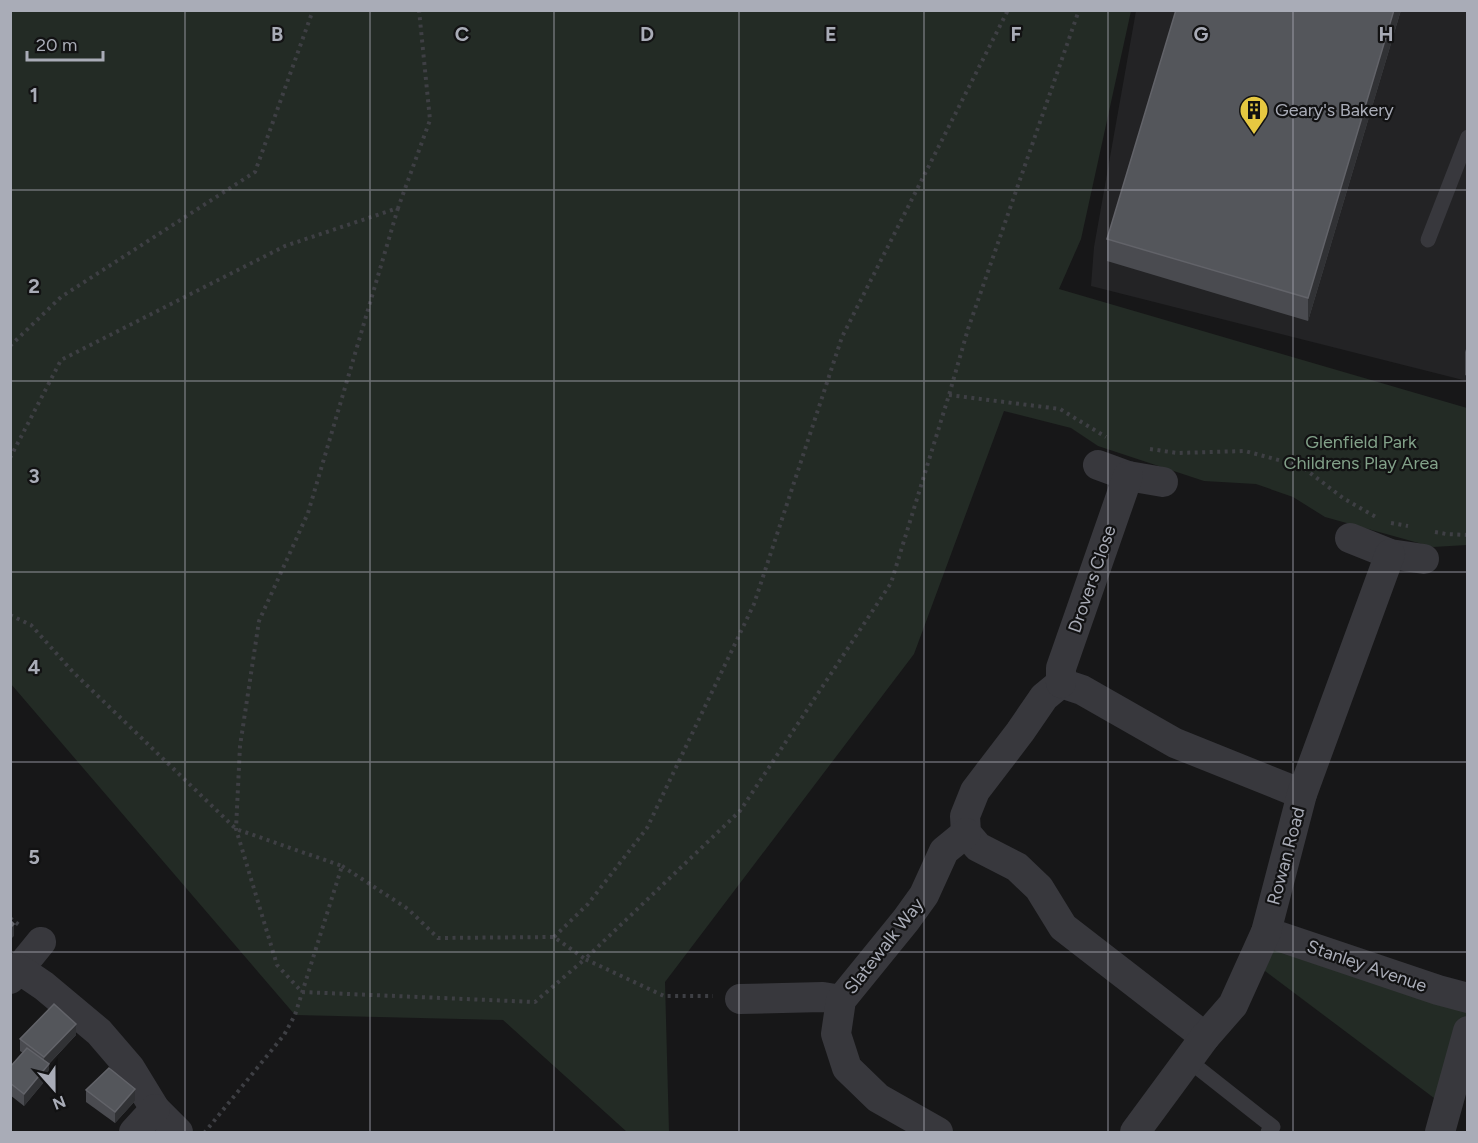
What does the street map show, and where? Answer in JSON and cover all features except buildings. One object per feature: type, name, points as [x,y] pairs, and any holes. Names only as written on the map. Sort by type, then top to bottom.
[{"type":"street","points":[[1103,451],[1128,476],[1163,482]]},
{"type":"street","name":"Drovers Close","points":[[1061,683],[1061,668],[1128,476]]},
{"type":"street","points":[[1350,538],[1390,554],[1424,560]]},
{"type":"street","name":"Rowan Road","points":[[1136,1132],[1197,1049],[1233,1005],[1266,932],[1302,794],[1390,554]]},
{"type":"street","points":[[1197,1049],[1063,927],[1039,888],[1017,867],[978,847],[966,833],[965,816],[975,792],[1044,696],[1061,683],[1082,690],[1176,743],[1302,794]]},
{"type":"street","name":"Slatewalk Way","points":[[938,1132],[878,1098],[847,1068],[836,1034],[841,1000],[906,920],[924,894],[944,851],[966,833]]},
{"type":"street","name":"Stanley Avenue","points":[[1266,932],[1467,998]]},
{"type":"street","points":[[41,942],[15,974],[44,986],[99,1032],[130,1068],[155,1109],[178,1132]]},
{"type":"street","name":"Slatewalk Way","points":[[740,999],[823,997],[841,1000]]},
{"type":"street","points":[[1440,1132],[1467,1031]]},
{"type":"street","points":[[134,1132],[155,1109]]},
{"type":"lane","points":[[1428,240],[1467,137]]},
{"type":"lane","points":[[1197,1049],[1273,1127],[1268,1132]]},
{"type":"path","points":[[10,346],[61,297],[255,171],[313,10]]},
{"type":"path","points":[[419,10],[430,120],[398,208],[308,513],[259,621],[240,746],[236,829],[277,965],[302,992],[535,1002],[585,959],[740,811],[891,583],[968,329],[1079,10]]},
{"type":"path","points":[[554,937],[588,904],[647,828],[754,604],[842,337],[1008,10]]},
{"type":"path","points":[[10,458],[61,360],[285,246],[398,208]]},
{"type":"path","points":[[949,395],[1060,409],[1102,435],[1103,451]]},
{"type":"path","points":[[1146,449],[1177,453],[1245,451],[1301,466],[1343,498],[1385,521],[1415,528]]},
{"type":"path","points":[[1425,530],[1467,535]]},
{"type":"path","points":[[10,615],[31,625],[74,672],[236,829],[342,866],[408,909],[438,938],[554,937],[585,959],[664,996],[732,996],[740,999]]},
{"type":"path","points":[[205,1132],[284,1035],[295,1015],[342,866]]},
{"type":"shaded area","points":[[1136,11],[1467,11],[1467,381],[1091,286],[1094,247]]},
{"type":"green space","name":"Glenfield Park Childrens Play Area","points":[[10,11],[1131,11],[1081,239],[1059,289],[1467,408],[1467,545],[1433,547],[1325,517],[1293,497],[1256,484],[1204,481],[1098,446],[1071,428],[1004,411],[914,654],[665,982],[669,1132],[627,1132],[503,1020],[295,1015],[11,684]]},
{"type":"green space","points":[[1266,932],[1467,998],[1467,1031],[1446,1107],[1253,962]]},
{"type":"place","name":"Geary's Bakery","points":[[1254,136]]}]
